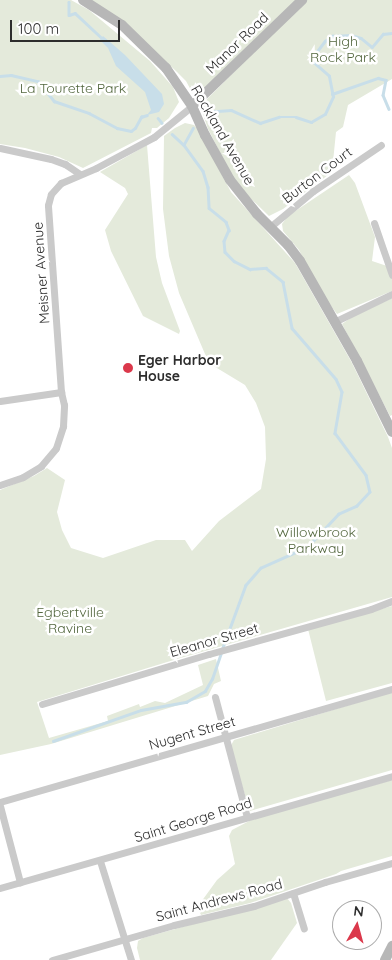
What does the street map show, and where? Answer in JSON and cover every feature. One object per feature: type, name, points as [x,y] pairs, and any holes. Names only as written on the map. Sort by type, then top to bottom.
[{"type":"street","name":"Rockland Avenue","points":[[83,0],[122,25],[151,51],[166,68],[192,106],[205,135],[230,180],[243,198],[300,261],[357,361],[392,432]]},
{"type":"street","name":"Manor Road","points":[[192,106],[302,0]]},
{"type":"street","name":"Meisner Avenue","points":[[0,486],[32,472],[40,466],[56,448],[64,426],[50,194],[61,183],[96,168],[154,137],[192,106]]},
{"type":"street","name":"Burton Court","points":[[270,227],[313,191],[380,145]]},
{"type":"street","points":[[0,148],[51,159],[65,164],[80,174]]},
{"type":"street","points":[[374,224],[392,275]]},
{"type":"street","points":[[334,322],[392,294]]},
{"type":"street","points":[[0,401],[61,392]]},
{"type":"street","name":"Eleanor Street","points":[[42,704],[392,601]]},
{"type":"street","name":"Nugent Street","points":[[0,802],[392,689]]},
{"type":"street","points":[[215,697],[224,737],[247,817]]},
{"type":"street","name":"Saint George Road","points":[[0,888],[100,861],[392,776]]},
{"type":"street","points":[[0,806],[20,882]]},
{"type":"street","points":[[100,861],[131,960]]},
{"type":"street","name":"Saint Andrews Road","points":[[52,960],[124,939],[254,906],[392,863]]},
{"type":"street","points":[[293,893],[304,928]]},
{"type":"street","points":[[385,960],[392,946]]},
{"type":"green space","name":"La Tourette Park","points":[[0,0],[71,0],[89,10],[150,61],[173,87],[179,102],[169,118],[157,128],[152,128],[151,133],[83,168],[59,157],[0,144]]},
{"type":"green space","points":[[91,0],[296,0],[199,93],[193,94],[186,81],[129,27]]},
{"type":"green space","name":"High Rock Park","points":[[307,0],[392,0],[392,79],[348,105],[343,127],[336,132],[332,172],[283,209],[269,216],[243,191],[229,170],[208,129],[201,108],[203,103]]},
{"type":"green space","name":"Willowbrook Parkway","points":[[185,123],[194,125],[197,128],[231,192],[295,263],[352,363],[388,437],[392,448],[392,597],[177,659],[37,702],[49,738],[108,721],[107,716],[139,704],[140,707],[155,701],[165,703],[203,685],[198,665],[216,659],[221,681],[214,684],[208,696],[51,744],[0,755],[0,490],[34,476],[47,468],[65,480],[57,512],[62,530],[71,548],[103,558],[156,540],[185,540],[192,551],[219,521],[261,489],[266,459],[265,427],[256,403],[245,385],[212,365],[205,354],[179,293],[169,256],[163,209],[164,136]]},
{"type":"green space","points":[[147,145],[156,257],[162,283],[180,331],[179,334],[143,316],[111,251],[105,230],[128,194],[125,188],[100,172]]},
{"type":"green space","points":[[349,175],[355,183],[375,237],[372,261],[387,266],[392,279],[392,291],[337,314],[320,291],[299,250],[283,231],[282,224],[288,216]]},
{"type":"green space","points":[[392,298],[392,415],[390,416],[342,324],[352,317]]},
{"type":"green space","points":[[392,606],[392,683],[326,701],[308,629]]},
{"type":"green space","points":[[392,692],[392,770],[250,811],[230,747],[234,740]]},
{"type":"green space","points":[[392,780],[392,856],[341,871],[250,903],[201,915],[195,902],[201,902],[217,880],[235,864],[229,836],[232,830],[253,819]]},
{"type":"green space","points":[[287,898],[291,903],[297,923],[271,960],[140,960],[137,948],[138,941],[143,938]]},
{"type":"water","points":[[103,36],[125,55],[162,94],[164,104],[159,112],[147,115],[151,110],[145,92],[116,66],[108,48],[100,40]]},
{"type":"waterway","points":[[69,2],[69,15],[75,13],[102,38]]},
{"type":"waterway","points":[[203,112],[231,110],[260,123],[279,117],[296,117],[311,122],[325,114],[333,97],[329,76],[313,62],[312,58],[325,41],[332,36],[351,35],[361,38],[372,47],[383,34],[392,33]]},
{"type":"waterway","points":[[0,76],[11,75],[38,81],[54,101],[89,113],[117,128],[131,131],[135,128],[141,117],[147,115]]},
{"type":"waterway","points":[[332,94],[378,78],[386,80],[383,95],[389,109]]},
{"type":"waterway","points":[[158,118],[162,123]]},
{"type":"waterway","points":[[184,144],[193,128]]},
{"type":"waterway","points":[[172,134],[184,145],[203,171],[208,187],[209,208],[226,222],[229,230],[224,241],[225,252],[234,261],[250,269],[266,268],[283,282],[292,328],[336,379],[342,392],[335,433],[366,475],[370,492],[357,506],[339,514],[308,547],[261,568],[246,585],[223,648]]},
{"type":"waterway","points":[[53,741],[141,710],[186,702],[205,691],[212,679],[221,653]]},
{"type":"place","name":"Eger Harbor House","points":[[128,368]]},
{"type":"park label","name":"Egbertville Ravine","points":[[70,620]]}]
